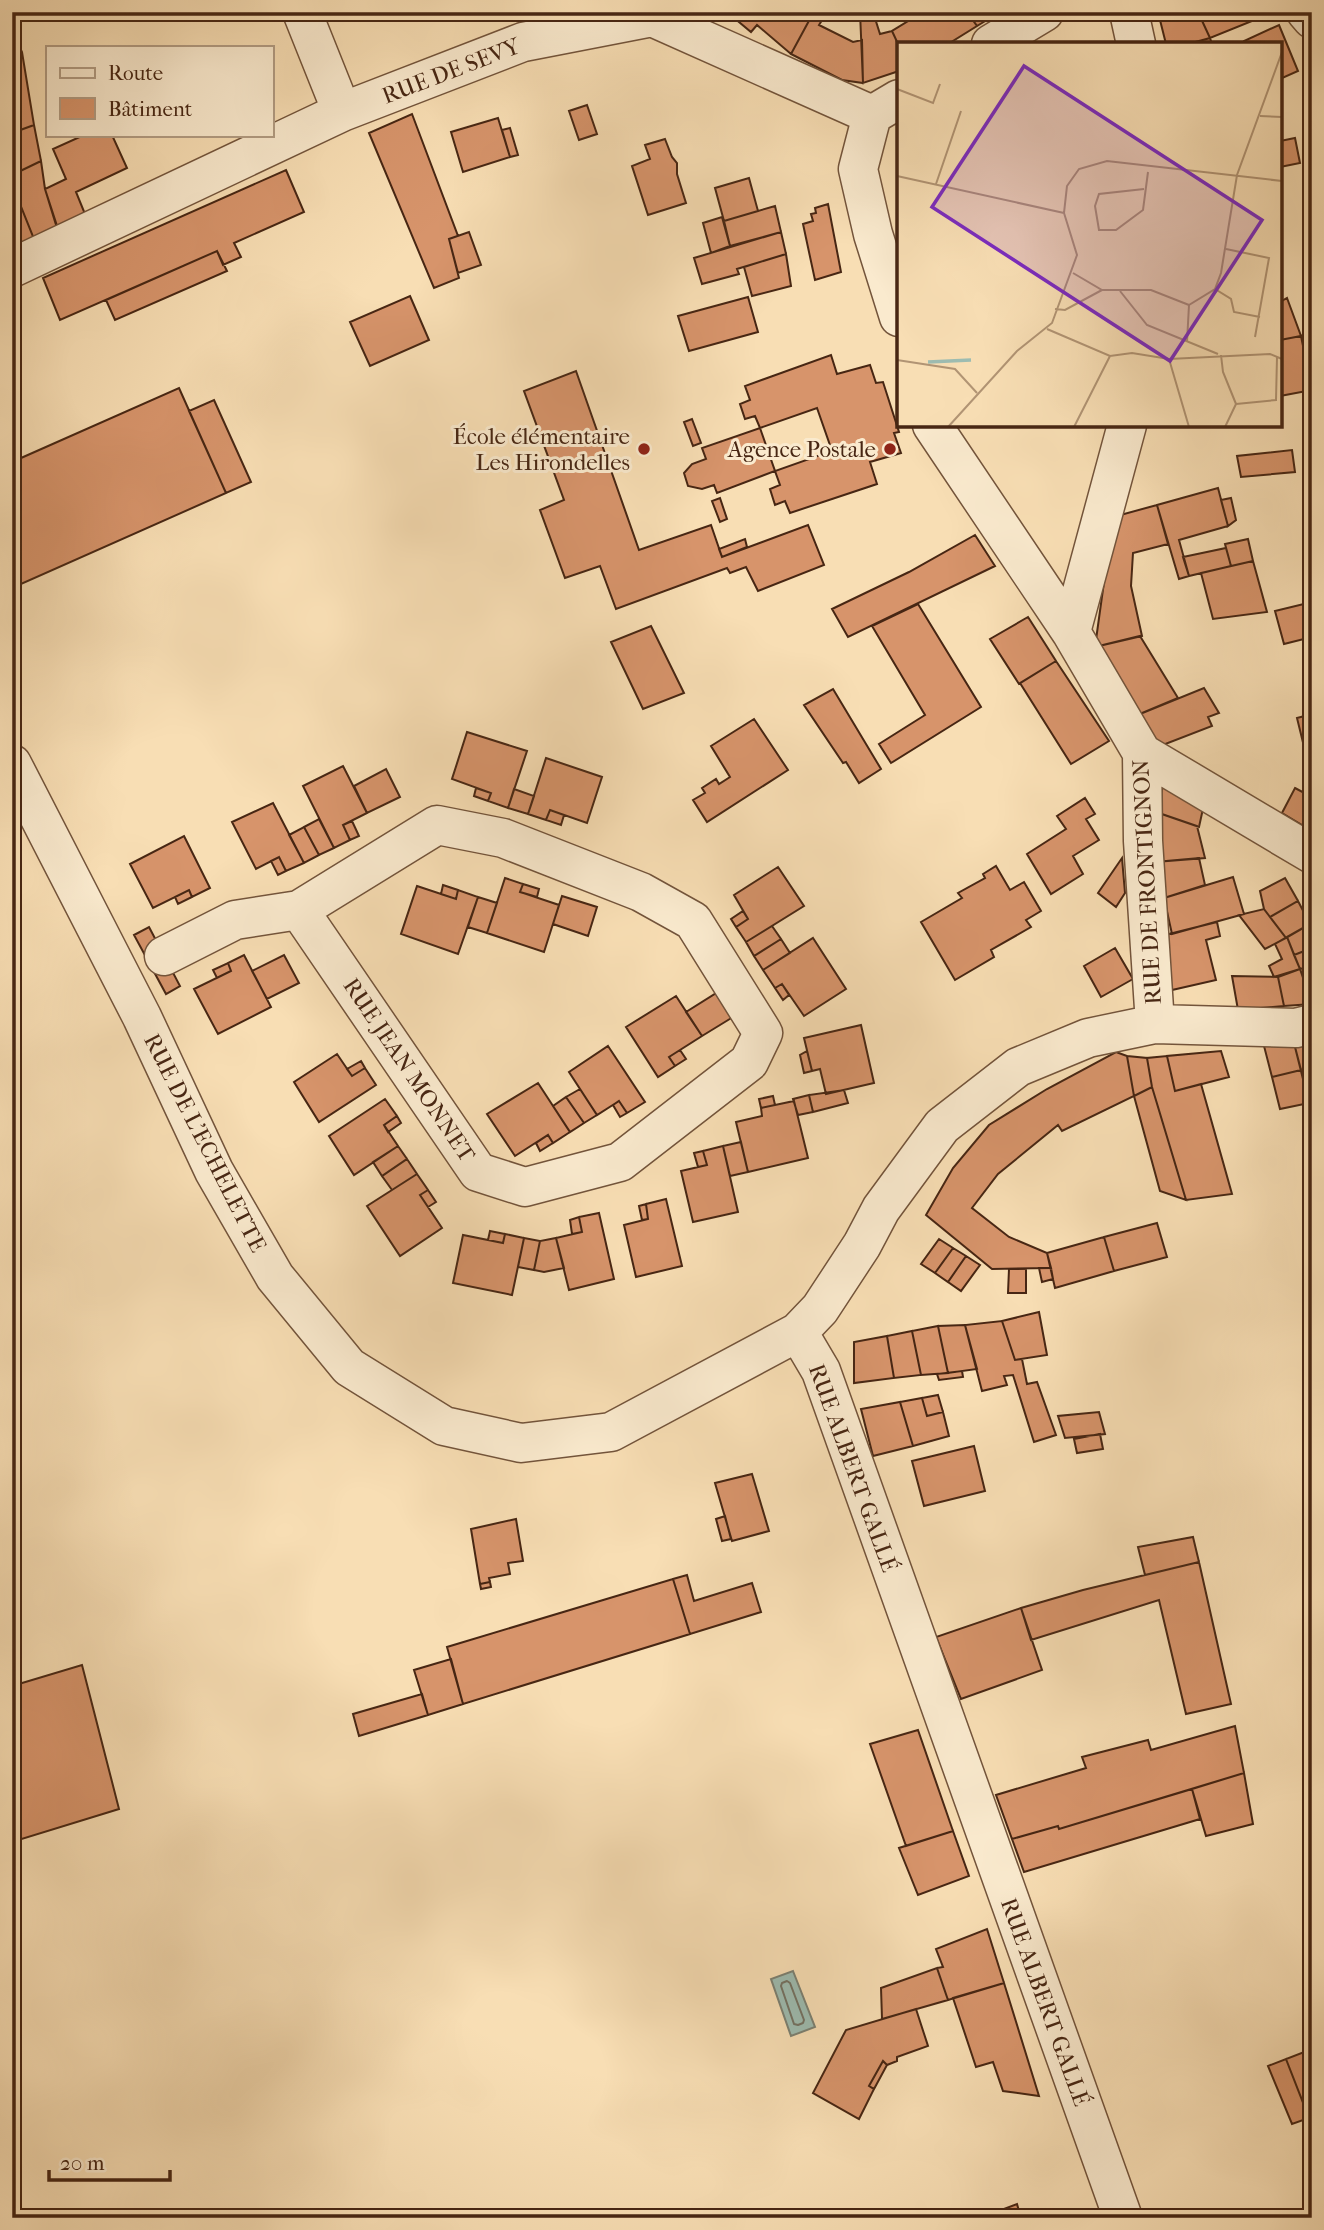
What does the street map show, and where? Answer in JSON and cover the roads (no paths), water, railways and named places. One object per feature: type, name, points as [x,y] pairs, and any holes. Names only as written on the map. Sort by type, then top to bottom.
[{"type":"street","points":[[302,12],[342,112]]},
{"type":"street","points":[[994,42],[1044,12]]},
{"type":"street","points":[[1129,12],[1136,42]]},
{"type":"street","points":[[1306,12],[1312,18]]},
{"type":"street","name":"RUE DE SEVY","points":[[12,268],[342,112],[523,42],[652,15],[886,107]]},
{"type":"street","points":[[886,107],[858,169],[873,234],[897,311]]},
{"type":"street","name":"RUE DE FRONTIGNON","points":[[933,427],[1071,632],[1142,753],[1143,841],[1155,1024]]},
{"type":"street","points":[[1071,632],[1126,427]]},
{"type":"street","points":[[1142,753],[1312,854]]},
{"type":"street","name":"RUE DE L'ECHELETTE","points":[[12,764],[145,966],[214,1171],[275,1277],[349,1367],[444,1426],[521,1443],[611,1432],[798,1332]]},
{"type":"street","name":"RUE JEAN MONNET","points":[[145,966],[235,920],[299,910],[437,825],[503,838],[641,892],[693,921],[763,1033],[749,1062],[620,1162],[525,1187],[478,1172],[299,910]]},
{"type":"street","points":[[798,1332],[820,1309],[862,1245],[881,1209],[942,1126],[1018,1067],[1088,1038],[1155,1024],[1296,1028],[1312,1024]]},
{"type":"street","name":"RUE ALBERT GALLÉ","points":[[798,1332],[821,1371],[1123,2218]]},
{"type":"water","points":[[793,1971],[815,2027],[791,2036],[771,1979]]},
{"type":"place","name":"École élémentaire Les Hirondelles","points":[[644,449]]},
{"type":"place","name":"Agence Postale","points":[[890,449]]}]
